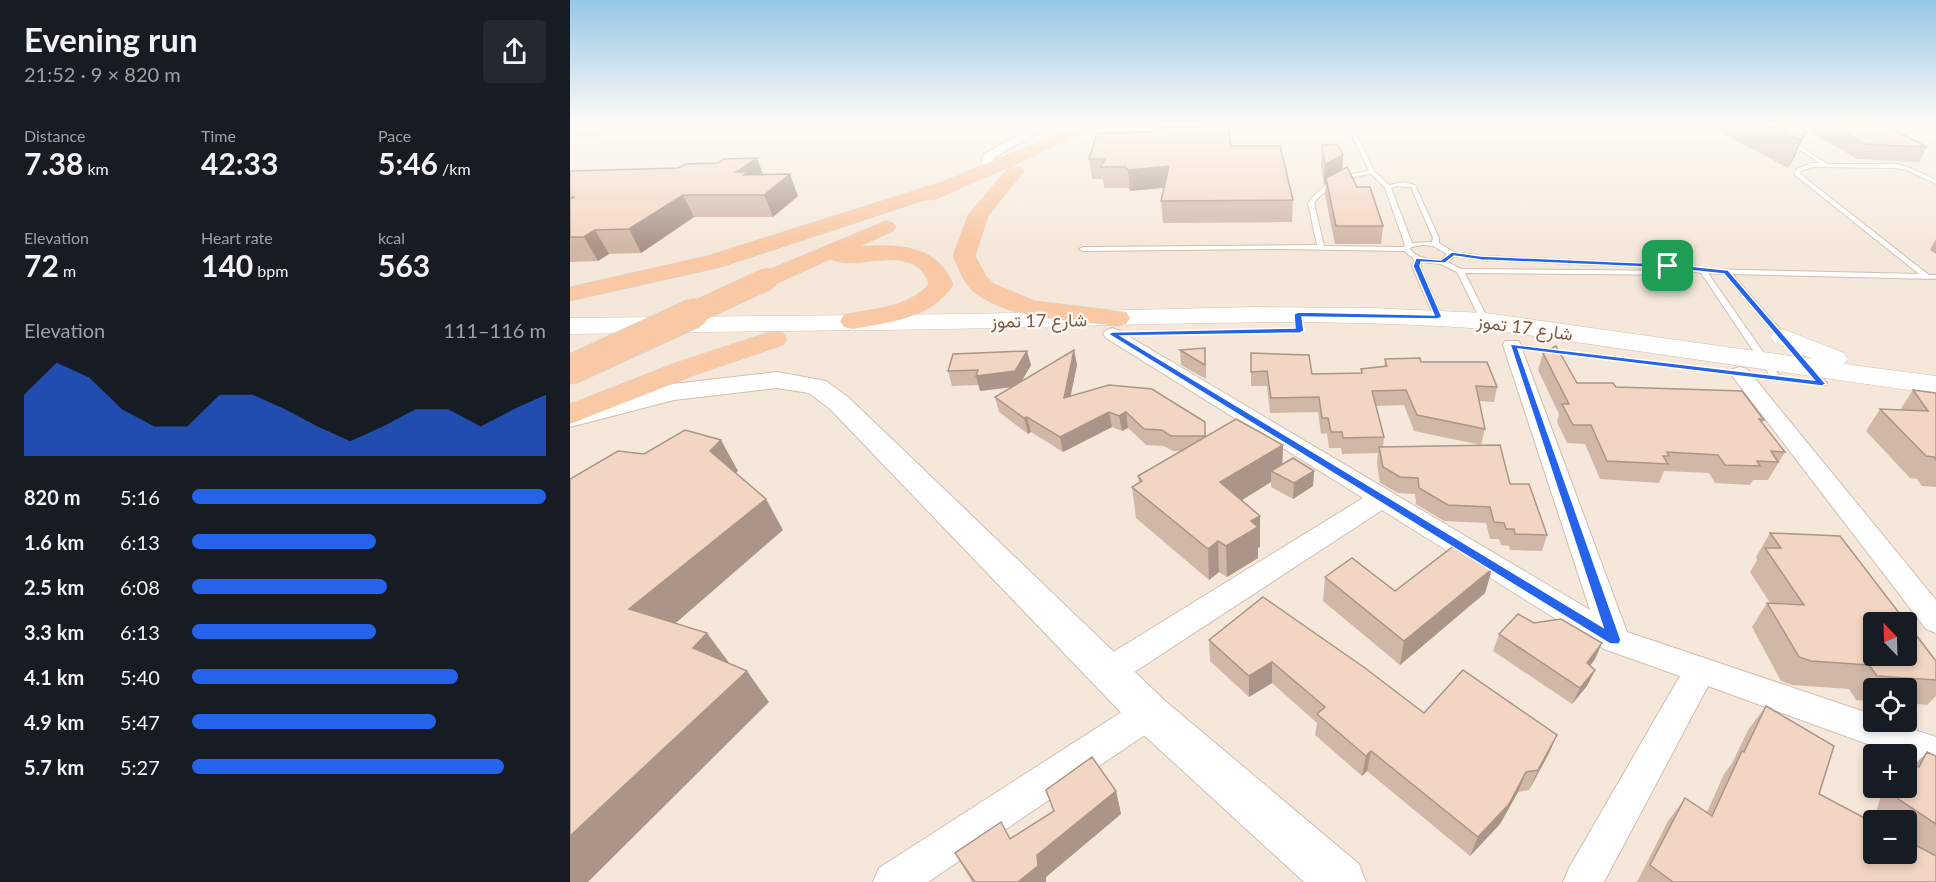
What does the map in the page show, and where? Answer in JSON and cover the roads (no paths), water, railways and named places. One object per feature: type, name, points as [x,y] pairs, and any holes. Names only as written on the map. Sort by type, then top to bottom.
[{"type":"highway","points":[[570,294],[713,262],[1005,170],[1017,164]]},
{"type":"highway","points":[[797,266],[1018,164]]},
{"type":"highway","points":[[1005,170],[978,215],[964,256],[976,279],[985,289],[1030,308],[1114,326]]},
{"type":"highway","points":[[570,370],[756,277],[949,186]]},
{"type":"highway","points":[[570,352],[756,277],[834,257],[870,253],[906,255],[929,263],[936,269],[940,285],[931,297],[893,314],[853,321]]},
{"type":"highway","points":[[570,417],[685,369],[773,339]]},
{"type":"main road","name":"شارع 17 تموز","points":[[570,342],[773,339],[1438,317],[1485,321],[1732,364]]},
{"type":"main road","name":"شارع 17 تموز","points":[[570,326],[853,321],[1114,326]]},
{"type":"main road","name":"شارع 17 تموز","points":[[1299,322],[1512,345],[1732,364],[1815,375],[1936,399]]},
{"type":"main road","points":[[1732,364],[1746,342],[1746,333]]},
{"type":"main road","points":[[1783,337],[1833,359],[1892,379]]},
{"type":"main road","name":"شارع 17 تموز","points":[[1815,375],[1892,379],[1936,385]]},
{"type":"street","points":[[990,164],[1005,170]]},
{"type":"street","points":[[1114,326],[1382,498],[1614,640],[1936,753]]},
{"type":"street","points":[[1512,345],[1614,640]]},
{"type":"street","points":[[1732,364],[1936,621]]},
{"type":"street","points":[[570,417],[673,392],[777,380],[818,386],[839,402],[1149,712],[1341,882]]},
{"type":"street","points":[[1108,672],[1382,498]]},
{"type":"street","points":[[1589,880],[1701,669]]},
{"type":"street","points":[[893,882],[1149,712]]},
{"type":"lane","points":[[1368,164],[1372,172],[1388,187],[1410,255],[1419,260],[1443,262],[1460,271],[1682,274],[1703,271]]},
{"type":"lane","points":[[1825,164],[1803,167],[1798,170],[1797,174],[1926,277]]},
{"type":"lane","points":[[1837,164],[1897,165],[1936,182]]},
{"type":"lane","points":[[1321,247],[1311,203],[1318,193],[1343,176],[1372,172]]},
{"type":"lane","points":[[1388,187],[1408,183],[1413,186],[1436,238],[1435,244]]},
{"type":"lane","points":[[1083,249],[1407,247],[1435,244],[1452,254],[1481,258],[1668,266],[1726,272],[1936,277]]},
{"type":"lane","points":[[1443,262],[1452,254]]},
{"type":"lane","points":[[1419,260],[1416,266],[1438,317]]},
{"type":"lane","points":[[1591,263],[1598,273]]},
{"type":"lane","points":[[1460,271],[1485,321]]},
{"type":"lane","points":[[1703,271],[1771,369]]},
{"type":"lane","points":[[1726,272],[1815,375]]}]
